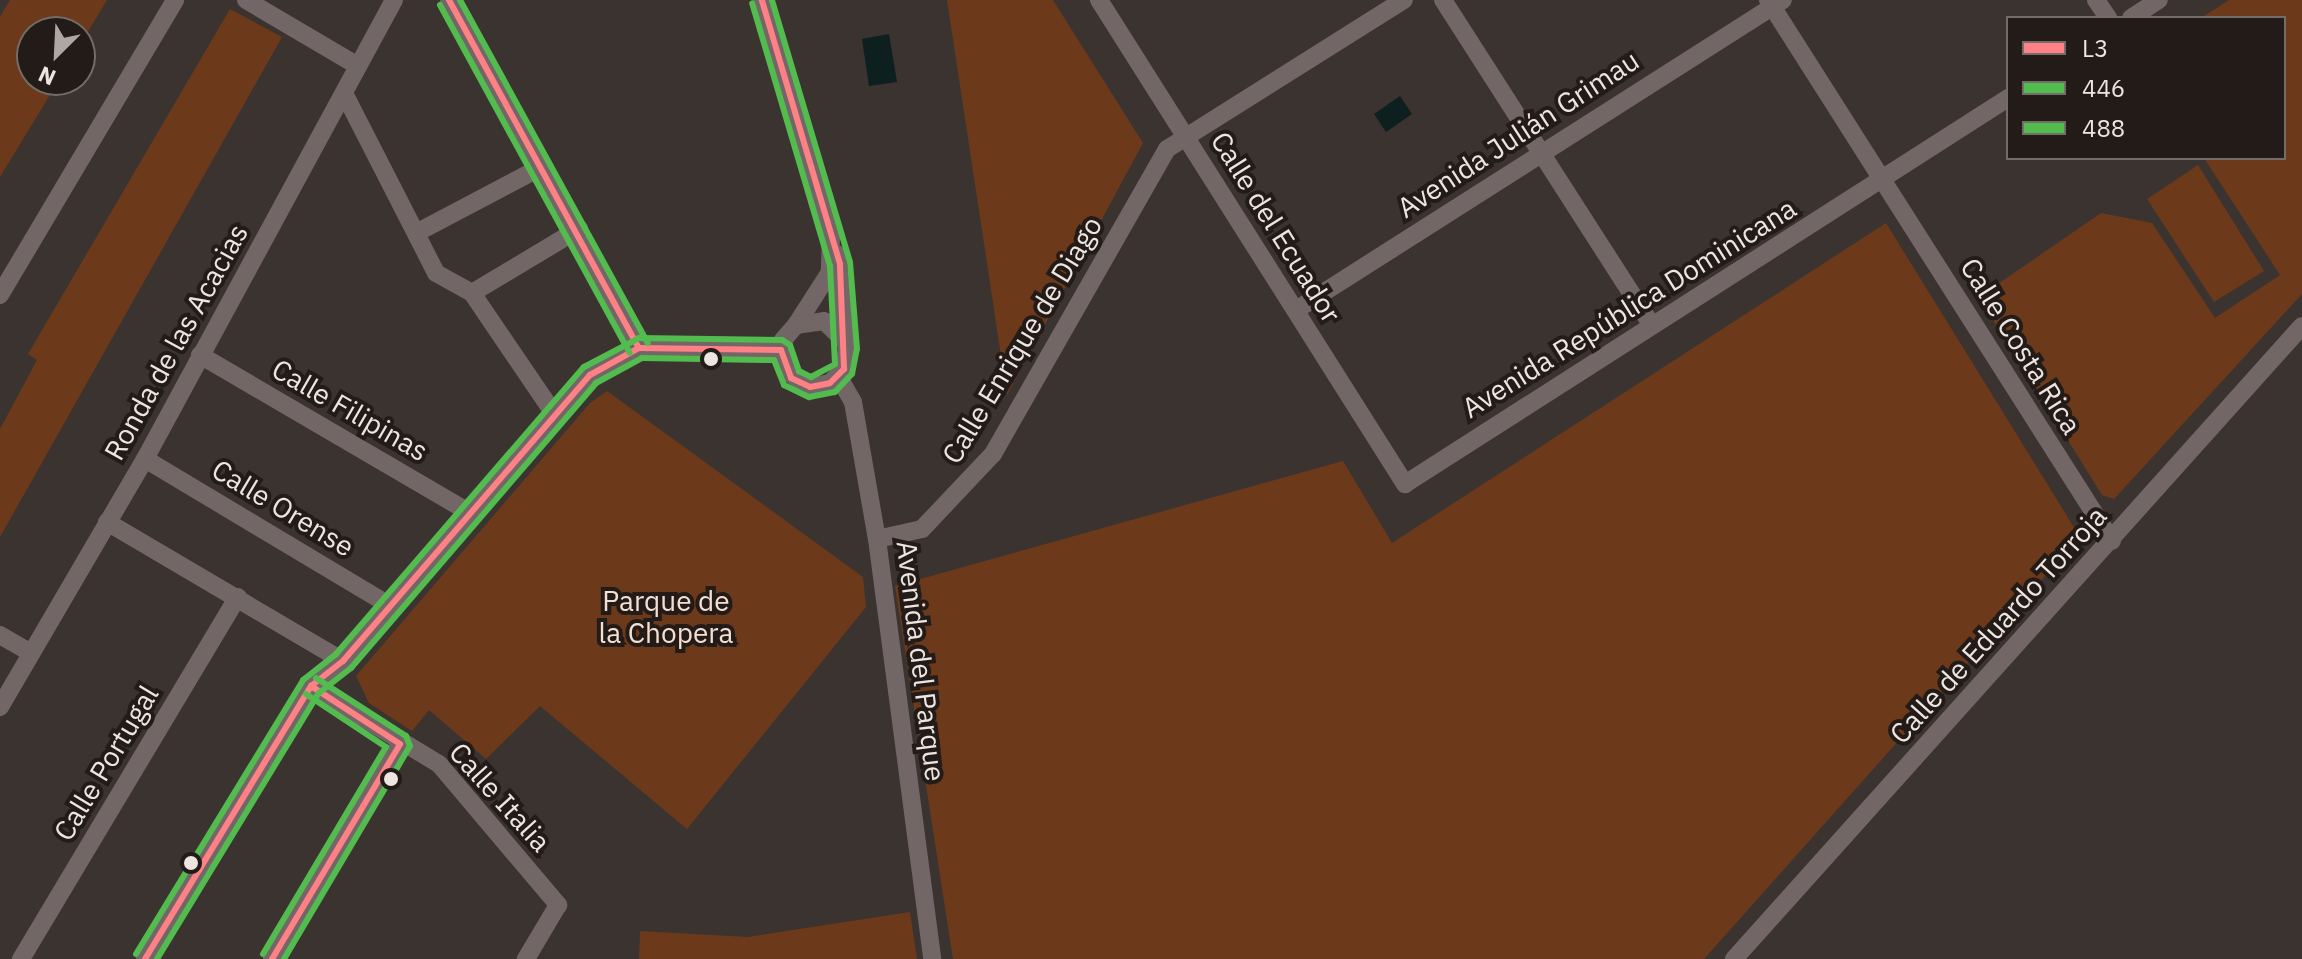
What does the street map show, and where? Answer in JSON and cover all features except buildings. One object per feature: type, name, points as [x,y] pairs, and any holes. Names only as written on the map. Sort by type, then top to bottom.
[{"type":"street","points":[[0,295],[175,0]]},
{"type":"street","points":[[246,0],[358,66]]},
{"type":"street","points":[[379,27],[383,0]]},
{"type":"street","name":"Ronda de las Acacias","points":[[0,707],[145,459],[394,0]]},
{"type":"street","points":[[449,0],[579,229],[639,348]]},
{"type":"street","points":[[762,0],[840,264],[847,359],[838,376],[821,386],[800,384],[785,370],[781,350],[830,272],[831,236]]},
{"type":"street","name":"Calle del Ecuador","points":[[1099,0],[1405,484]]},
{"type":"street","name":"Calle Enrique de Diago","points":[[877,539],[922,529],[993,454],[1167,149],[1188,139],[1404,0]]},
{"type":"street","points":[[1443,0],[1538,153],[1652,326]]},
{"type":"street","points":[[2134,16],[2159,0]]},
{"type":"street","name":"Avenida Julián Grimau","points":[[1296,310],[1774,2]]},
{"type":"street","name":"Calle Costa Rica","points":[[1774,2],[2112,541]]},
{"type":"street","points":[[344,93],[418,232],[436,273],[472,293],[555,415]]},
{"type":"street","name":"Avenida República Dominicana","points":[[1405,484],[2006,99]]},
{"type":"street","points":[[418,232],[543,166]]},
{"type":"street","points":[[472,293],[579,229]]},
{"type":"street","points":[[796,325],[824,321],[845,341]]},
{"type":"street","name":"Calle de Eduardo Torroja","points":[[1734,959],[2302,326]]},
{"type":"street","points":[[145,959],[311,686],[343,661],[590,375],[639,348],[781,350]]},
{"type":"street","name":"Calle Filipinas","points":[[200,355],[472,514]]},
{"type":"street","name":"Avenida del Parque","points":[[838,376],[853,402],[877,539],[932,959]]},
{"type":"street","name":"Calle Orense","points":[[145,459],[391,606]]},
{"type":"street","points":[[107,522],[343,661]]},
{"type":"street","name":"Calle Portugal","points":[[21,959],[238,597]]},
{"type":"street","points":[[0,635],[30,652]]},
{"type":"street","name":"Calle Italia","points":[[311,686],[400,744],[439,764],[558,905],[526,959]]},
{"type":"street","points":[[272,959],[400,744]]},
{"type":"green space","points":[[10,0],[107,0],[96,18],[16,16],[16,96],[49,96],[0,177],[0,17]]},
{"type":"green space","points":[[947,0],[1053,0],[1143,143],[1007,395]]},
{"type":"green space","points":[[2229,0],[2302,0],[2302,294],[2114,499],[2102,495],[1979,297],[2101,213],[2152,223],[2215,318],[2280,275],[2205,160],[2286,160],[2286,16],[2204,16]]},
{"type":"green space","points":[[230,9],[282,37],[0,537],[0,429],[37,360],[28,354]]},
{"type":"green space","points":[[2198,165],[2264,271],[2214,302],[2147,199]]},
{"type":"green space","points":[[1886,223],[2080,537],[1704,959],[953,959],[895,586],[1343,461],[1392,543]]},
{"type":"green space","name":"Parque de la Chopera","points":[[607,391],[863,577],[866,607],[687,829],[540,706],[486,759],[429,710],[412,731],[369,703],[356,676],[590,403]]},
{"type":"green space","points":[[910,912],[917,959],[639,959],[640,931],[748,937]]},
{"type":"shaded area","points":[[889,34],[897,82],[869,86],[862,39]]},
{"type":"shaded area","points":[[1400,96],[1412,114],[1386,132],[1374,114]]},
{"type":"transit line","name":"L3","points":[[449,0],[639,348]]},
{"type":"transit line","name":"488","points":[[460,0],[648,343]]},
{"type":"transit line","name":"L3","points":[[145,959],[311,686],[343,661],[590,375],[639,348],[781,350],[791,378],[810,387],[830,383],[844,369],[840,264],[762,0]]},
{"type":"transit line","name":"446","points":[[157,959],[319,693],[351,668],[596,383],[642,358],[774,360],[784,385],[809,397],[835,392],[852,374],[857,349],[850,262],[772,0]]},
{"type":"transit line","name":"488","points":[[136,954],[303,680],[336,654],[584,367],[639,338],[782,340],[790,345],[799,371],[811,377],[835,364],[830,266],[752,3]]},
{"type":"transit line","name":"446","points":[[440,5],[630,353]]},
{"type":"transit line","name":"446","points":[[284,959],[410,746],[406,736],[316,678]]},
{"type":"transit line","name":"L3","points":[[272,959],[400,744],[311,686]]},
{"type":"transit line","name":"488","points":[[263,954],[386,747],[306,694]]}]
